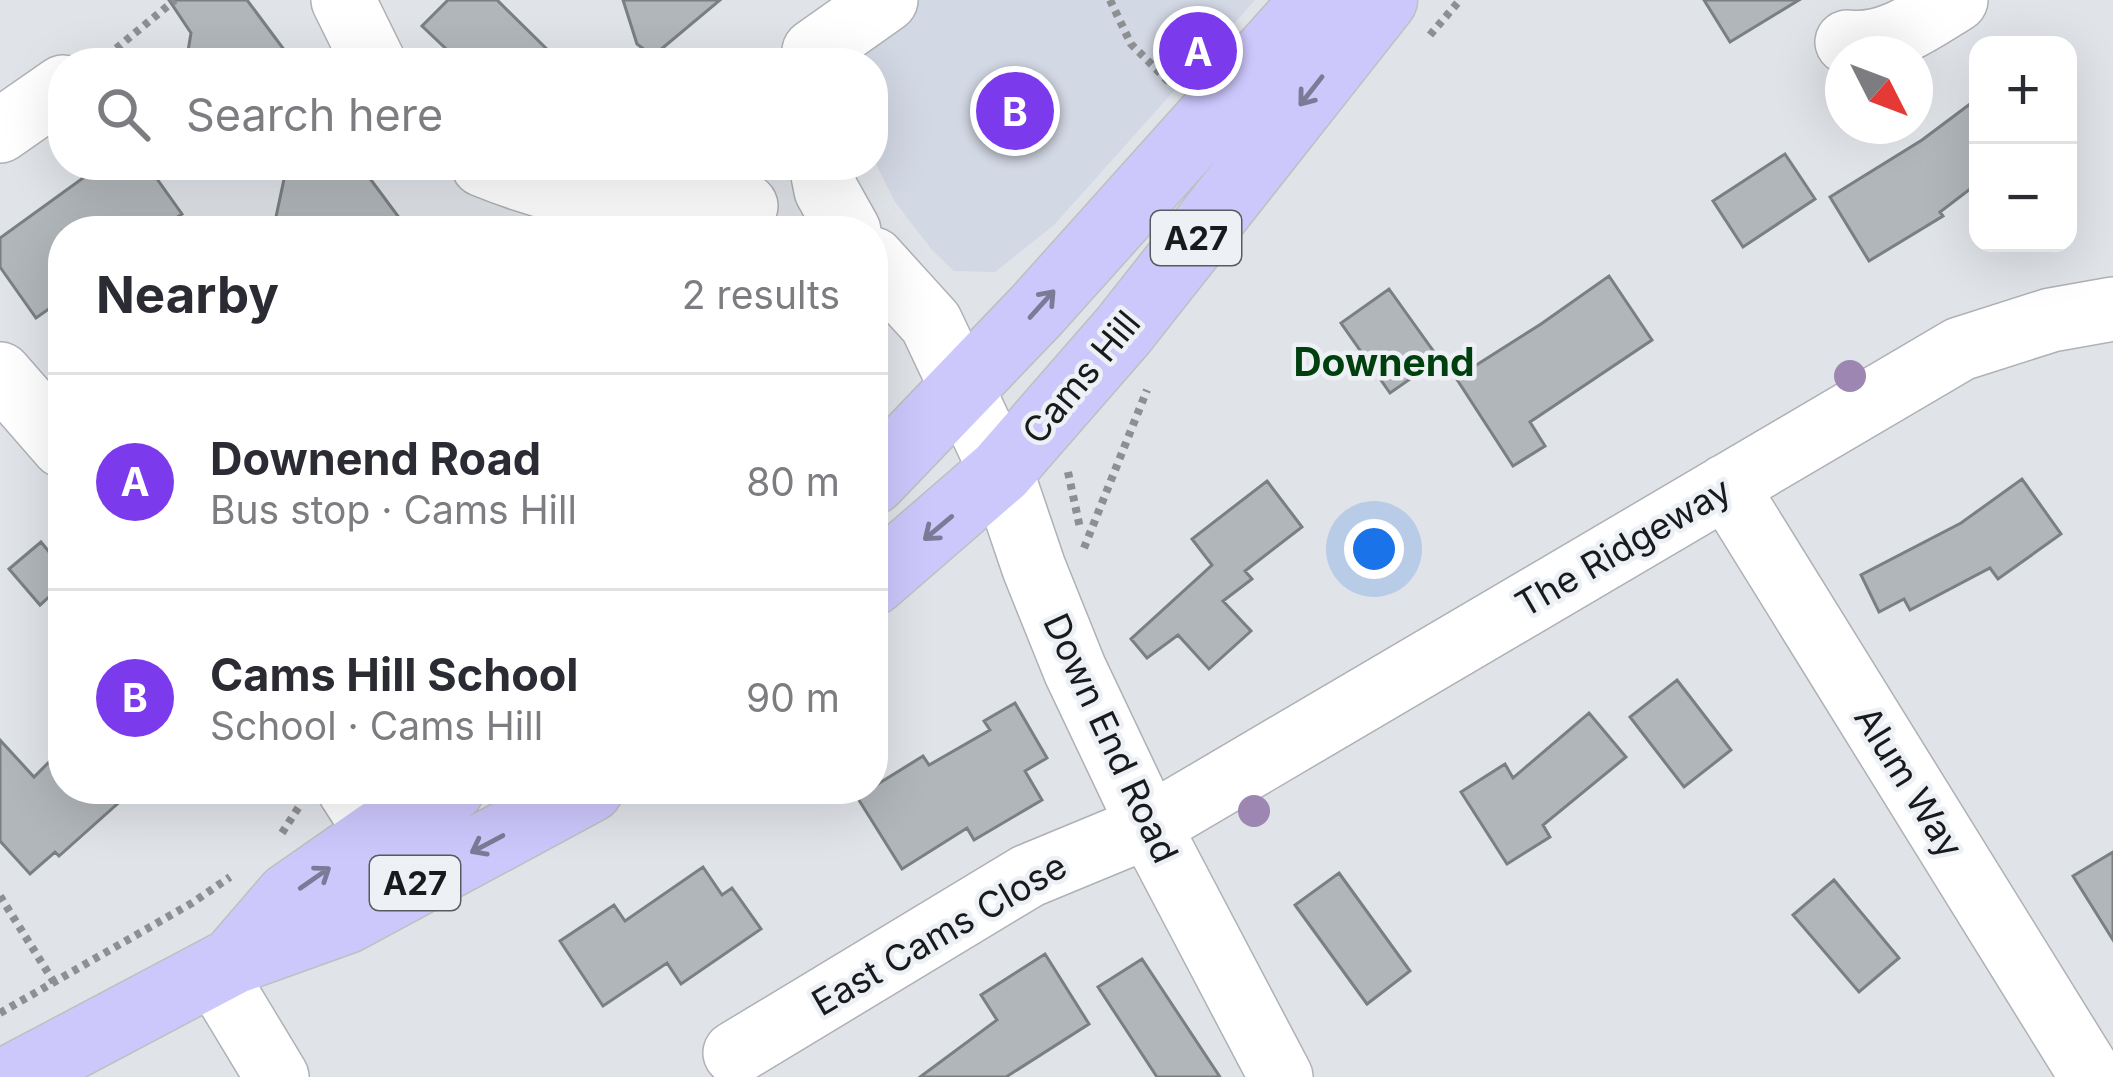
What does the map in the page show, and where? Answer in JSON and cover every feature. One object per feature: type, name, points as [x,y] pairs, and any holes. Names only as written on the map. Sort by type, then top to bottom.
[{"type":"main road","name":"Cams Hill","points":[[962,389],[1315,0]]},
{"type":"main road","name":"Cams Hill","points":[[1001,471],[1123,331],[1384,0]]},
{"type":"main road","name":"A27","points":[[888,466],[962,389]]},
{"type":"main road","name":"A27","points":[[888,569],[1001,471]]},
{"type":"main road","name":"A27","points":[[14,1077],[223,966],[347,920],[562,804]]},
{"type":"main road","name":"A27","points":[[223,966],[290,896],[344,806]]},
{"type":"street","points":[[344,0],[367,48]]},
{"type":"street","points":[[814,38],[886,0]]},
{"type":"street","points":[[1892,36],[1956,0]]},
{"type":"street","points":[[0,131],[48,98]]},
{"type":"street","points":[[509,180],[563,212],[641,206],[680,210],[752,200]]},
{"type":"street","points":[[824,180],[841,216]]},
{"type":"street","name":"Down End Road","points":[[888,276],[931,323],[1001,471],[1075,670],[1149,826],[1281,1077]]},
{"type":"street","name":"The Ridgeway","points":[[1149,826],[1960,350],[2051,320],[2113,309]]},
{"type":"street","points":[[0,374],[48,429]]},
{"type":"street","name":"Alum Way","points":[[1726,487],[2092,1077]]},
{"type":"street","name":"East Cams Close","points":[[735,1053],[1028,876],[1149,826]]},
{"type":"street","points":[[223,966],[277,1077]]},
{"type":"path","points":[[115,48],[175,0]]},
{"type":"path","points":[[1110,0],[1130,44],[1180,92]]},
{"type":"path","points":[[1084,548],[1149,385]]},
{"type":"path","points":[[273,848],[344,806]]},
{"type":"path","points":[[0,1012],[192,903],[240,870]]},
{"type":"path","points":[[0,896],[55,983]]},
{"type":"shaded area","points":[[850,0],[1255,0],[1054,225],[995,272],[954,271],[895,202],[884,180],[888,180],[888,48],[855,48]]},
{"type":"building","points":[[169,0],[247,0],[283,48],[188,48],[191,33]]},
{"type":"building","points":[[448,0],[497,0],[546,48],[445,48],[422,26]]},
{"type":"building","points":[[623,0],[720,0],[663,48],[637,44]]},
{"type":"building","points":[[1704,0],[1799,0],[1730,42]]},
{"type":"building","points":[[1969,105],[1969,190],[1940,212],[1943,216],[1869,261],[1830,197],[1916,144],[1933,144],[1933,132]]},
{"type":"building","points":[[1785,154],[1815,199],[1743,247],[1713,201]]},
{"type":"building","points":[[80,180],[158,180],[182,214],[48,216],[48,310],[36,318],[0,267],[0,238]]},
{"type":"building","points":[[284,180],[371,180],[398,216],[276,216]]},
{"type":"building","points":[[1609,276],[1652,340],[1530,422],[1545,446],[1513,466],[1456,378]]},
{"type":"building","points":[[1389,289],[1439,359],[1390,393],[1341,323]]},
{"type":"building","points":[[2022,479],[2061,534],[1998,579],[1990,568],[1910,610],[1904,599],[1879,612],[1861,575],[1961,523]]},
{"type":"building","points":[[1267,481],[1302,527],[1245,571],[1252,579],[1223,601],[1251,631],[1209,669],[1178,635],[1147,658],[1131,639],[1212,565],[1192,539]]},
{"type":"building","points":[[41,542],[48,551],[48,598],[40,605],[9,569]]},
{"type":"building","points":[[1677,680],[1731,750],[1684,787],[1630,717]]},
{"type":"building","points":[[1015,703],[1047,758],[1025,771],[1042,800],[974,840],[967,828],[902,869],[861,804],[888,804],[888,778],[923,756],[929,765],[990,730],[984,721]]},
{"type":"building","points":[[1589,713],[1626,757],[1543,825],[1550,837],[1507,864],[1461,792],[1505,764],[1513,778]]},
{"type":"building","points":[[0,740],[34,777],[48,763],[48,804],[117,804],[59,856],[55,852],[30,874],[0,841]]},
{"type":"building","points":[[2113,852],[2113,940],[2073,876]]},
{"type":"building","points":[[703,867],[722,895],[732,888],[761,929],[681,984],[667,963],[603,1006],[560,941],[614,905],[625,921]]},
{"type":"building","points":[[1339,873],[1410,971],[1367,1004],[1295,905]]},
{"type":"building","points":[[1834,880],[1899,958],[1859,992],[1793,915]]},
{"type":"building","points":[[1045,954],[1089,1024],[1006,1077],[920,1077],[997,1020],[981,995]]},
{"type":"building","points":[[1142,959],[1220,1077],[1157,1077],[1098,987]]},
{"type":"place","name":"Downend Road","points":[[1198,51]]},
{"type":"place","name":"Cams Hill School","points":[[1015,111]]},
{"type":"district","name":"Downend","points":[[1384,361]]}]
